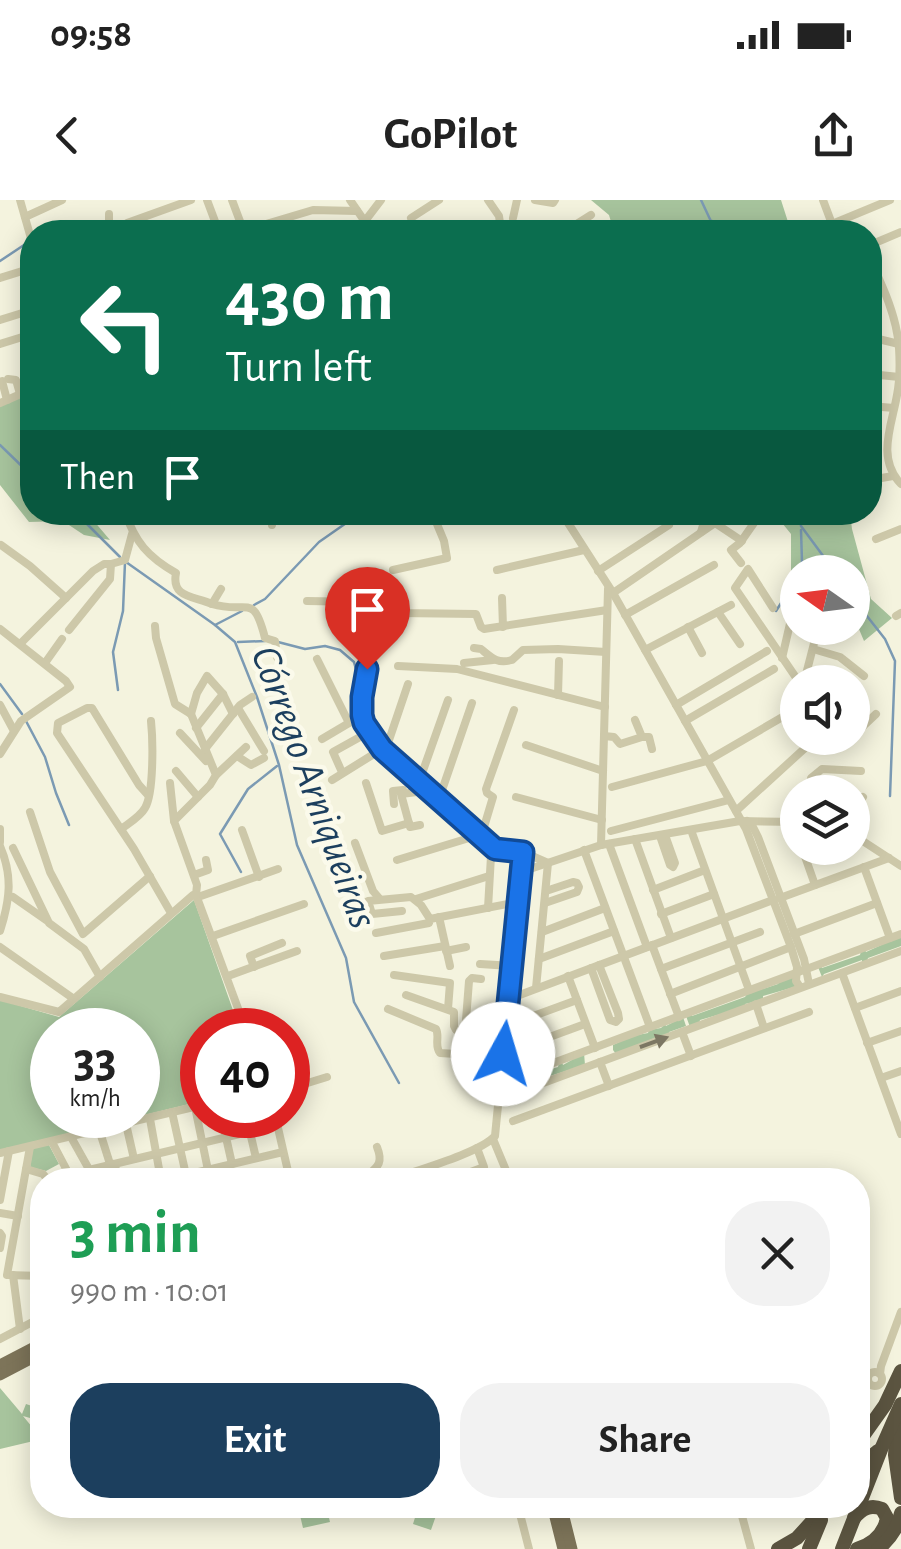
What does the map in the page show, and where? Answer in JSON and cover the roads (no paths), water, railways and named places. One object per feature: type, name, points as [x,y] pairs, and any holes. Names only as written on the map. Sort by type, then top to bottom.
[{"type":"highway","points":[[870,1416],[884,1385],[900,1375]]},
{"type":"highway","points":[[870,1477],[882,1447],[884,1385]]},
{"type":"highway","points":[[884,1385],[901,1498]]},
{"type":"highway","points":[[870,1456],[882,1447]]},
{"type":"highway","points":[[858,1549],[877,1538],[887,1518],[882,1509],[870,1507]]},
{"type":"highway","points":[[878,1549],[891,1538],[901,1513]]},
{"type":"highway","points":[[778,1549],[797,1538],[815,1518]]},
{"type":"highway","points":[[809,1549],[822,1518]]},
{"type":"highway","points":[[842,1549],[854,1519]]},
{"type":"main road","points":[[0,1365],[30,1349]]},
{"type":"main road","points":[[0,1376],[30,1360]]},
{"type":"main road","points":[[555,1518],[563,1549]]},
{"type":"main road","points":[[564,1518],[572,1549]]},
{"type":"street","points":[[20,200],[26,220]]},
{"type":"street","points":[[25,217],[62,200]]},
{"type":"street","points":[[135,220],[192,200]]},
{"type":"street","points":[[350,200],[364,220]]},
{"type":"street","points":[[366,220],[381,200]]},
{"type":"street","points":[[410,218],[439,200]]},
{"type":"street","points":[[513,218],[518,200]]},
{"type":"street","points":[[535,200],[556,200]]},
{"type":"street","points":[[858,200],[862,210]]},
{"type":"street","points":[[841,220],[890,200]]},
{"type":"street","points":[[280,220],[313,210],[357,211]]},
{"type":"street","points":[[109,214],[109,220]]},
{"type":"street","points":[[586,220],[591,216]]},
{"type":"street","points":[[882,298],[896,324],[899,344],[900,377],[886,443],[892,474],[901,484]]},
{"type":"street","points":[[5,380],[16,380],[20,394],[4,402],[5,380]]},
{"type":"street","points":[[882,407],[894,408]]},
{"type":"street","points":[[882,477],[892,474],[901,463]]},
{"type":"street","points":[[129,525],[153,558],[176,573],[175,585],[180,594],[226,608],[254,609],[265,638],[275,641],[277,657]]},
{"type":"street","points":[[393,570],[444,559],[447,553],[437,525]]},
{"type":"street","points":[[569,525],[625,615],[729,800],[747,822],[794,934],[805,986]]},
{"type":"street","points":[[598,571],[669,525]]},
{"type":"street","points":[[701,532],[703,525]]},
{"type":"street","points":[[690,1056],[684,1031],[688,1024],[670,994],[605,845],[602,820],[607,610],[611,594],[713,525]]},
{"type":"street","points":[[719,525],[742,541]]},
{"type":"street","points":[[741,563],[732,550],[752,525]]},
{"type":"street","points":[[876,539],[901,528]]},
{"type":"street","points":[[21,643],[102,564],[128,556],[132,534]]},
{"type":"street","points":[[0,545],[66,598]]},
{"type":"street","points":[[497,570],[584,550]]},
{"type":"street","points":[[69,630],[110,578],[115,563]]},
{"type":"street","points":[[625,615],[714,565]]},
{"type":"street","points":[[774,608],[749,569],[736,589],[788,665]]},
{"type":"street","points":[[380,574],[363,578],[368,660],[362,715],[369,732],[383,750],[496,850],[523,852],[548,863]]},
{"type":"street","points":[[212,604],[221,590]]},
{"type":"street","points":[[502,598],[503,627]]},
{"type":"street","points":[[308,601],[364,602]]},
{"type":"street","points":[[645,650],[731,605]]},
{"type":"street","points":[[391,609],[474,614],[482,629],[607,610]]},
{"type":"street","points":[[718,612],[740,644]]},
{"type":"street","points":[[155,626],[175,704],[191,714]]},
{"type":"street","points":[[688,627],[702,654]]},
{"type":"street","points":[[0,629],[70,686],[24,718],[0,754]]},
{"type":"street","points":[[45,663],[62,639]]},
{"type":"street","points":[[782,658],[785,645]]},
{"type":"street","points":[[808,665],[814,645]]},
{"type":"street","points":[[474,648],[493,660]]},
{"type":"street","points":[[813,649],[840,656],[851,665]]},
{"type":"street","points":[[464,663],[512,660],[522,650],[606,652]]},
{"type":"street","points":[[676,705],[767,651]]},
{"type":"street","points":[[318,659],[349,723]]},
{"type":"street","points":[[558,695],[559,660]]},
{"type":"street","points":[[398,666],[457,669],[605,706]]},
{"type":"street","points":[[685,721],[774,669]]},
{"type":"street","points":[[216,774],[191,714],[206,676],[236,711],[264,754],[251,765],[237,756]]},
{"type":"street","points":[[332,780],[383,750],[408,684]]},
{"type":"street","points":[[196,728],[222,694]]},
{"type":"street","points":[[205,748],[244,701],[252,697]]},
{"type":"street","points":[[420,825],[412,828],[401,794],[419,792],[448,700]]},
{"type":"street","points":[[439,800],[472,703]]},
{"type":"street","points":[[0,705],[14,732]]},
{"type":"street","points":[[148,794],[95,711],[87,708],[58,723],[57,732],[171,913]]},
{"type":"street","points":[[480,836],[493,796],[487,788],[514,710]]},
{"type":"street","points":[[870,719],[876,714]]},
{"type":"street","points":[[322,739],[362,715]]},
{"type":"street","points":[[612,787],[707,761],[780,718]]},
{"type":"street","points":[[635,720],[642,737]]},
{"type":"street","points":[[121,829],[145,810],[152,753],[151,721]]},
{"type":"street","points":[[340,770],[334,752],[369,732]]},
{"type":"street","points":[[180,733],[210,762]]},
{"type":"street","points":[[604,736],[614,737],[620,744],[649,737],[652,749]]},
{"type":"street","points":[[526,745],[603,771]]},
{"type":"street","points":[[174,821],[246,747]]},
{"type":"street","points":[[747,822],[802,755]]},
{"type":"street","points":[[814,775],[822,768],[861,771]]},
{"type":"street","points":[[176,770],[198,797]]},
{"type":"street","points":[[366,783],[382,830],[409,823]]},
{"type":"street","points":[[170,784],[174,821],[239,1008]]},
{"type":"street","points":[[394,804],[393,791],[422,784]]},
{"type":"street","points":[[516,797],[602,820]]},
{"type":"street","points":[[611,831],[729,800]]},
{"type":"street","points":[[30,812],[50,872],[83,934],[150,876]]},
{"type":"street","points":[[521,872],[584,850],[635,839],[747,822],[780,822]]},
{"type":"street","points":[[242,830],[258,877]]},
{"type":"street","points":[[691,830],[750,990]]},
{"type":"street","points":[[0,832],[9,868],[8,902],[0,931]]},
{"type":"street","points":[[398,860],[480,836]]},
{"type":"street","points":[[635,839],[670,938]]},
{"type":"street","points":[[355,844],[379,898]]},
{"type":"street","points":[[870,845],[901,866]]},
{"type":"street","points":[[13,848],[50,923]]},
{"type":"street","points":[[584,850],[650,1027]]},
{"type":"street","points":[[422,1168],[477,1148],[492,1137],[496,1128],[523,852]]},
{"type":"street","points":[[488,908],[491,856]]},
{"type":"street","points":[[508,999],[890,858]]},
{"type":"street","points":[[194,876],[208,870],[206,860]]},
{"type":"street","points":[[536,988],[548,863]]},
{"type":"street","points":[[808,865],[815,885]]},
{"type":"street","points":[[864,867],[890,938]]},
{"type":"street","points":[[0,997],[57,1012],[192,895],[278,869]]},
{"type":"street","points":[[653,890],[705,870]]},
{"type":"street","points":[[402,911],[373,914],[368,900],[416,898],[489,876]]},
{"type":"street","points":[[544,903],[576,892],[579,887],[573,882],[546,892]]},
{"type":"street","points":[[662,914],[714,894]]},
{"type":"street","points":[[13,898],[81,946],[100,977]]},
{"type":"street","points":[[416,898],[434,918],[450,966]]},
{"type":"street","points":[[777,899],[791,947],[801,966]]},
{"type":"street","points":[[376,933],[518,902]]},
{"type":"street","points":[[794,934],[877,902]]},
{"type":"street","points":[[213,936],[304,904]]},
{"type":"street","points":[[366,922],[364,912],[368,906]]},
{"type":"street","points":[[542,932],[605,908]]},
{"type":"street","points":[[540,959],[641,931]]},
{"type":"street","points":[[661,969],[760,932]]},
{"type":"street","points":[[502,1082],[750,990],[801,966],[901,934]]},
{"type":"street","points":[[254,967],[250,956],[282,944]]},
{"type":"street","points":[[0,946],[74,1000]]},
{"type":"street","points":[[384,956],[466,947]]},
{"type":"street","points":[[670,994],[791,947]]},
{"type":"street","points":[[497,1100],[901,951]]},
{"type":"street","points":[[228,976],[297,952]]},
{"type":"street","points":[[480,964],[512,966]]},
{"type":"street","points":[[595,966],[618,1013],[616,1022],[610,1020],[595,966]]},
{"type":"street","points":[[842,973],[901,1134]]},
{"type":"street","points":[[394,976],[450,983],[448,1010]]},
{"type":"street","points":[[568,976],[595,1048]]},
{"type":"street","points":[[465,1033],[469,980],[482,979]]},
{"type":"street","points":[[854,1008],[901,991]]},
{"type":"street","points":[[406,995],[455,1013],[454,1028],[504,1042]]},
{"type":"street","points":[[772,998],[782,1022]]},
{"type":"street","points":[[506,1026],[577,1000]]},
{"type":"street","points":[[756,1004],[764,1028]]},
{"type":"street","points":[[388,1009],[436,1029],[440,1053],[503,1055],[586,1024]]},
{"type":"street","points":[[513,1121],[809,1012]]},
{"type":"street","points":[[867,1043],[901,1031]]},
{"type":"street","points":[[614,1040],[612,1048],[617,1056]]},
{"type":"street","points":[[584,1052],[588,1066]]},
{"type":"street","points":[[600,1062],[609,1086]]},
{"type":"street","points":[[881,1078],[901,1071]]},
{"type":"street","points":[[310,1082],[326,1077]]},
{"type":"street","points":[[502,1082],[510,1086],[508,1096]]},
{"type":"street","points":[[533,1087],[542,1110]]},
{"type":"street","points":[[160,1115],[180,1110]]},
{"type":"street","points":[[172,1112],[184,1168]]},
{"type":"street","points":[[492,1137],[505,1168]]},
{"type":"street","points":[[404,1168],[492,1137]]},
{"type":"street","points":[[0,1200],[4,1152],[65,1138]]},
{"type":"street","points":[[73,1138],[88,1168]]},
{"type":"street","points":[[102,1138],[114,1168]]},
{"type":"street","points":[[129,1138],[134,1159]]},
{"type":"street","points":[[153,1138],[160,1168]]},
{"type":"street","points":[[202,1138],[208,1168]]},
{"type":"street","points":[[97,1168],[223,1138]]},
{"type":"street","points":[[227,1138],[230,1165]]},
{"type":"street","points":[[251,1138],[256,1158]]},
{"type":"street","points":[[280,1138],[287,1168]]},
{"type":"street","points":[[52,1142],[66,1168]]},
{"type":"street","points":[[20,1328],[7,1275],[30,1147]]},
{"type":"street","points":[[376,1147],[380,1156],[378,1168]]},
{"type":"street","points":[[477,1148],[484,1167]]},
{"type":"street","points":[[224,1168],[283,1152]]},
{"type":"street","points":[[441,1161],[444,1168]]},
{"type":"street","points":[[26,1168],[30,1169]]},
{"type":"street","points":[[0,1213],[18,1216]]},
{"type":"street","points":[[0,1241],[13,1242]]},
{"type":"street","points":[[884,1385],[901,1312]]},
{"type":"street","points":[[0,1335],[30,1324]]},
{"type":"street","points":[[521,1518],[529,1549]]},
{"type":"street","points":[[743,1518],[751,1549]]},
{"type":"waterway","points":[[701,200],[710,220]]},
{"type":"waterway","points":[[0,261],[20,248]]},
{"type":"waterway","name":"Córrego Arniqueiras","points":[[0,445],[20,464]]},
{"type":"waterway","name":"Córrego Arniqueiras","points":[[88,525],[120,557]]},
{"type":"waterway","points":[[254,605],[265,599],[319,542],[343,525]]},
{"type":"waterway","points":[[801,525],[822,555]]},
{"type":"waterway","points":[[801,530],[802,555]]},
{"type":"waterway","points":[[118,690],[113,652],[123,611],[125,562]]},
{"type":"waterway","name":"Córrego Arniqueiras","points":[[126,562],[235,642],[279,765],[297,845],[346,958],[354,1002],[399,1083]]},
{"type":"waterway","points":[[776,611],[780,605]]},
{"type":"waterway","points":[[215,625],[242,611]]},
{"type":"waterway","points":[[870,620],[895,661],[890,796]]},
{"type":"waterway","points":[[238,642],[265,641]]},
{"type":"waterway","points":[[278,642],[305,649],[325,646],[340,650],[354,662],[358,677]]},
{"type":"waterway","points":[[0,684],[22,714]]},
{"type":"waterway","points":[[26,721],[45,757],[69,825]]},
{"type":"waterway","points":[[241,872],[220,834],[248,789],[277,766]]}]
